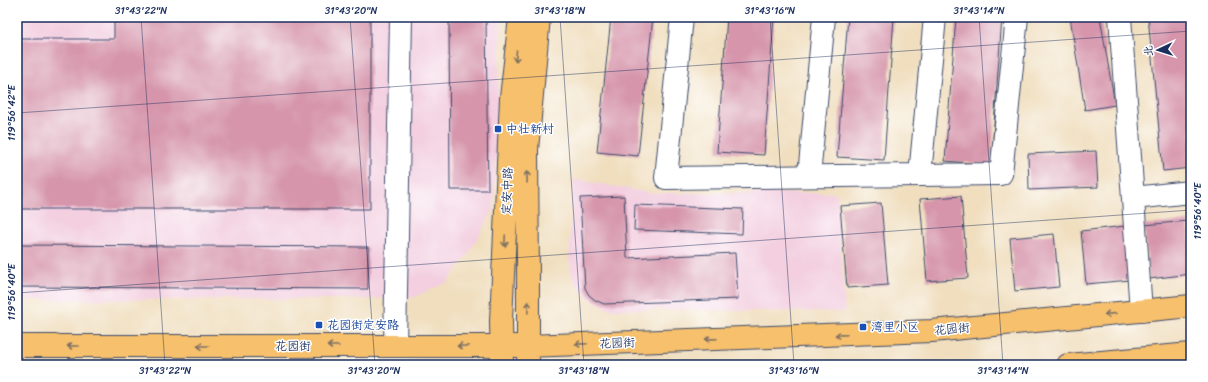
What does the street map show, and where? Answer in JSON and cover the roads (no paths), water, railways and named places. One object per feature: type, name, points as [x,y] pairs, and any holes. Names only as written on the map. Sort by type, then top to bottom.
[{"type":"main road","name":"定安中路","points":[[502,355],[511,98],[520,17]]},
{"type":"main road","name":"定安中路","points":[[528,356],[527,150],[539,17]]},
{"type":"main road","name":"花园街","points":[[17,346],[394,346],[528,356],[932,331],[1191,306]]},
{"type":"main road","points":[[1068,365],[1191,354]]},
{"type":"lane","points":[[394,346],[401,17]]},
{"type":"lane","points":[[682,17],[666,178],[1001,174],[1017,17]]},
{"type":"lane","points":[[809,176],[824,17]]},
{"type":"lane","points":[[920,175],[935,17]]},
{"type":"lane","points":[[1120,17],[1141,311]]},
{"type":"lane","points":[[1133,198],[1191,192]]},
{"type":"place","name":"中壮新村","points":[[498,129]]},
{"type":"place","name":"花园街定安路","points":[[319,325]]},
{"type":"place","name":"湾里小区","points":[[863,327]]}]
